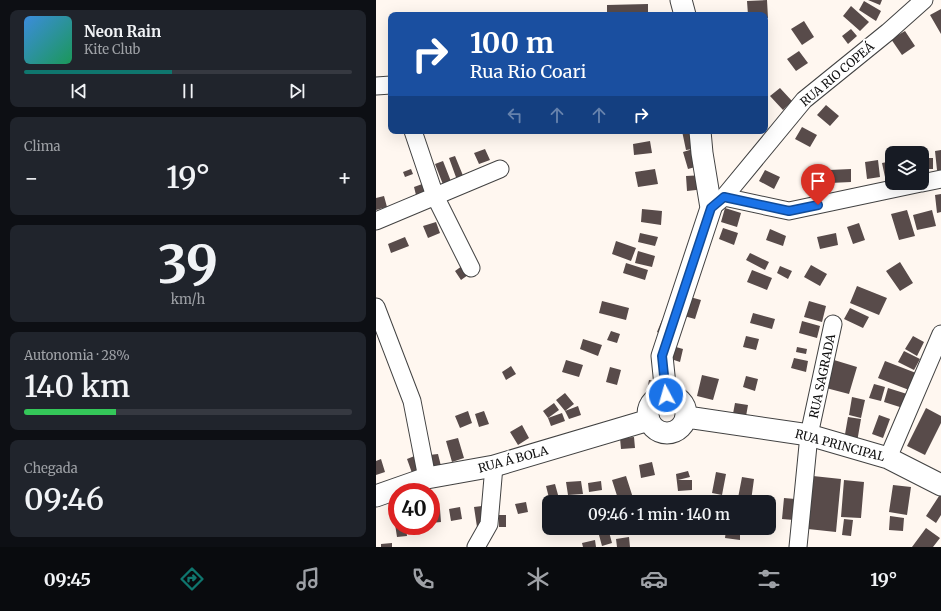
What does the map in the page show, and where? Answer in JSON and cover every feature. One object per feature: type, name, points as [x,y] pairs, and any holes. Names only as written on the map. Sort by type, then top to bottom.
[{"type":"street","points":[[681,0],[684,12]]},
{"type":"street","name":"RUA RIO COPEÁ","points":[[718,203],[804,100],[888,32],[924,0]]},
{"type":"street","points":[[376,86],[388,86]]},
{"type":"street","points":[[414,134],[435,196],[471,268]]},
{"type":"street","points":[[666,395],[662,356],[718,203],[702,153],[700,134]]},
{"type":"street","points":[[376,221],[500,169]]},
{"type":"street","points":[[929,181],[941,179]]},
{"type":"street","points":[[718,203],[789,211],[888,190]]},
{"type":"street","points":[[376,307],[412,401],[427,478]]},
{"type":"street","name":"RUA SAGRADA","points":[[798,547],[809,435],[833,324]]},
{"type":"street","points":[[888,458],[941,334]]},
{"type":"street","points":[[661,396],[676,396],[686,407],[687,417],[682,427],[674,432],[664,433],[655,429],[649,420],[648,410],[652,401],[661,396]]},
{"type":"street","name":"RUA PRINCIPAL","points":[[687,417],[809,435],[888,458],[941,485]]},
{"type":"street","name":"RUA Á BOLA","points":[[376,496],[427,478],[494,466],[649,420]]},
{"type":"street","points":[[476,547],[489,524],[494,466]]},
{"type":"building","points":[[767,0],[768,12],[748,12],[747,1]]},
{"type":"building","points":[[868,0],[882,0],[880,5]]},
{"type":"building","points":[[864,1],[881,11],[876,21],[859,10]]},
{"type":"building","points":[[648,4],[648,12],[607,12],[607,5]]},
{"type":"building","points":[[851,6],[869,22],[860,31],[843,16]]},
{"type":"building","points":[[941,9],[941,34],[930,15]]},
{"type":"building","points":[[804,21],[814,37],[802,45],[791,29]]},
{"type":"building","points":[[851,29],[857,36],[848,44],[842,36]]},
{"type":"building","points":[[905,31],[915,46],[902,55],[891,39]]},
{"type":"building","points":[[799,51],[808,63],[796,71],[787,59]]},
{"type":"building","points":[[780,88],[792,101],[783,110],[770,96]]},
{"type":"building","points":[[826,105],[839,116],[830,126],[817,115]]},
{"type":"building","points":[[802,127],[817,135],[810,147],[795,139]]},
{"type":"building","points":[[683,134],[693,134],[699,166],[688,169],[683,152],[693,149],[686,150]]},
{"type":"building","points":[[650,141],[652,153],[634,155],[633,144]]},
{"type":"building","points":[[485,149],[490,160],[479,164],[474,153]]},
{"type":"building","points":[[941,150],[941,170],[937,170],[935,151]]},
{"type":"building","points":[[455,156],[464,178],[457,180],[449,158]]},
{"type":"building","points":[[929,158],[933,158],[933,169],[929,169]]},
{"type":"building","points":[[878,160],[880,177],[867,179],[865,162]]},
{"type":"building","points":[[443,161],[452,184],[444,187],[435,164]]},
{"type":"building","points":[[885,162],[885,177],[882,163]]},
{"type":"building","points":[[411,169],[413,174],[405,177],[403,172]]},
{"type":"building","points":[[655,169],[658,184],[638,187],[635,172]]},
{"type":"building","points":[[851,169],[851,182],[830,183],[829,170]]},
{"type":"building","points":[[765,170],[780,177],[774,189],[759,181]]},
{"type":"building","points":[[704,175],[705,189],[687,191],[686,176]]},
{"type":"building","points":[[425,183],[428,192],[416,195],[414,187]]},
{"type":"building","points":[[941,194],[941,212],[937,213],[935,195]]},
{"type":"building","points":[[384,196],[387,207],[376,210],[376,198]]},
{"type":"building","points":[[725,208],[741,213],[737,227],[721,222]]},
{"type":"building","points":[[642,209],[662,211],[661,225],[641,222]]},
{"type":"building","points":[[907,210],[915,236],[899,240],[891,214]]},
{"type":"building","points":[[932,210],[936,226],[917,230],[913,215]]},
{"type":"building","points":[[436,222],[440,233],[428,238],[423,226]]},
{"type":"building","points":[[859,223],[865,240],[853,244],[847,227]]},
{"type":"building","points":[[723,228],[738,233],[734,245],[719,239]]},
{"type":"building","points":[[770,229],[786,236],[783,246],[766,240]]},
{"type":"building","points":[[640,233],[658,237],[655,246],[638,242]]},
{"type":"building","points":[[836,233],[838,245],[820,249],[817,237]]},
{"type":"building","points":[[405,237],[409,246],[391,253],[388,244]]},
{"type":"building","points":[[616,241],[636,248],[631,261],[612,254]]},
{"type":"building","points":[[638,251],[655,256],[652,267],[635,263]]},
{"type":"building","points":[[750,253],[769,262],[765,270],[746,260]]},
{"type":"building","points":[[900,262],[913,283],[900,291],[886,271]]},
{"type":"building","points":[[626,263],[648,270],[645,280],[623,273]]},
{"type":"building","points":[[811,265],[827,274],[820,286],[804,277]]},
{"type":"building","points":[[462,266],[468,275],[461,280],[455,271]]},
{"type":"building","points":[[780,266],[792,271],[788,279],[777,273]]},
{"type":"building","points":[[752,270],[772,278],[767,290],[747,282]]},
{"type":"building","points":[[857,286],[887,298],[879,315],[850,303]]},
{"type":"building","points":[[690,297],[701,300],[695,319],[684,316]]},
{"type":"building","points":[[602,301],[629,308],[626,320],[599,313]]},
{"type":"building","points":[[809,301],[826,306],[822,322],[804,317]]},
{"type":"building","points":[[850,308],[869,317],[863,328],[844,319]]},
{"type":"building","points":[[753,313],[775,319],[772,329],[750,323]]},
{"type":"building","points":[[662,320],[671,324],[666,336],[657,332]]},
{"type":"building","points":[[802,321],[820,326],[817,338],[799,333]]},
{"type":"building","points":[[611,331],[620,334],[617,343],[607,340]]},
{"type":"building","points":[[746,336],[759,339],[756,350],[743,347]]},
{"type":"building","points":[[913,336],[924,342],[917,356],[905,349]]},
{"type":"building","points":[[583,339],[602,345],[598,356],[580,349]]},
{"type":"building","points":[[669,345],[683,349],[680,362],[665,357]]},
{"type":"building","points":[[797,347],[807,349],[806,354],[796,352]]},
{"type":"building","points":[[904,351],[920,359],[914,370],[898,362]]},
{"type":"building","points":[[794,358],[808,361],[806,372],[791,368]]},
{"type":"building","points":[[566,360],[583,365],[579,377],[562,372]]},
{"type":"building","points":[[834,360],[857,367],[849,394],[826,388]]},
{"type":"building","points":[[885,361],[916,373],[909,390],[878,378]]},
{"type":"building","points":[[511,366],[516,374],[506,380],[502,372]]},
{"type":"building","points":[[610,367],[621,370],[617,385],[606,382]]},
{"type":"building","points":[[702,375],[719,379],[713,400],[697,396]]},
{"type":"building","points":[[746,376],[758,379],[755,391],[743,387]]},
{"type":"building","points":[[649,380],[657,381],[655,392],[647,390]]},
{"type":"building","points":[[874,384],[885,387],[881,401],[869,398]]},
{"type":"building","points":[[888,388],[907,394],[903,408],[884,402]]},
{"type":"building","points":[[565,393],[574,404],[565,411],[556,400]]},
{"type":"building","points":[[852,397],[865,400],[861,418],[849,415]]},
{"type":"building","points":[[554,403],[559,410],[548,418],[543,411]]},
{"type":"building","points":[[735,403],[748,405],[745,422],[732,419]]},
{"type":"building","points":[[578,406],[581,415],[569,419],[565,411]]},
{"type":"building","points":[[926,408],[941,416],[941,423],[925,455],[907,446]]},
{"type":"building","points":[[468,411],[472,423],[460,428],[455,416]]},
{"type":"building","points":[[484,411],[489,424],[479,427],[475,414]]},
{"type":"building","points":[[562,413],[565,421],[551,426],[548,418]]},
{"type":"building","points":[[879,415],[890,419],[883,438],[872,434]]},
{"type":"building","points":[[848,417],[861,419],[857,442],[844,440]]},
{"type":"building","points":[[522,425],[529,438],[518,445],[510,432]]},
{"type":"building","points":[[634,437],[635,448],[621,449],[620,438]]},
{"type":"building","points":[[458,438],[464,458],[452,462],[446,441]]},
{"type":"building","points":[[438,454],[441,466],[432,468],[429,455]]},
{"type":"building","points":[[417,455],[422,469],[412,473],[407,459]]},
{"type":"building","points":[[381,459],[385,472],[376,475],[376,461]]},
{"type":"building","points":[[652,462],[655,475],[641,478],[639,465]]},
{"type":"building","points":[[688,471],[690,477],[678,480],[692,480],[692,490],[678,491],[676,474]]},
{"type":"building","points":[[716,472],[726,474],[722,495],[712,493]]},
{"type":"building","points":[[626,476],[632,495],[617,495],[612,480]]},
{"type":"building","points":[[813,476],[841,479],[836,532],[808,529]]},
{"type":"building","points":[[742,477],[754,479],[752,495],[739,495]]},
{"type":"building","points":[[844,480],[864,482],[861,518],[841,517]]},
{"type":"building","points":[[581,481],[583,494],[568,495],[566,482]]},
{"type":"building","points":[[601,481],[602,490],[589,492],[588,483]]},
{"type":"building","points":[[555,484],[558,495],[548,495],[546,486]]},
{"type":"building","points":[[893,485],[911,487],[907,515],[889,512]]},
{"type":"building","points":[[941,493],[941,515],[936,523],[926,516]]},
{"type":"building","points":[[784,498],[795,499],[794,520],[782,519]]},
{"type":"building","points":[[526,502],[528,512],[518,514],[515,504]]},
{"type":"building","points":[[482,506],[485,525],[477,527],[474,507]]},
{"type":"building","points":[[460,507],[462,519],[451,521],[449,509]]},
{"type":"building","points":[[499,515],[506,515],[506,527],[499,527]]},
{"type":"building","points":[[890,516],[904,518],[903,531],[889,530]]},
{"type":"building","points":[[844,519],[853,520],[851,536],[842,535]]},
{"type":"building","points":[[926,528],[940,538],[933,547],[912,547]]},
{"type":"building","points":[[397,535],[407,535],[407,536],[397,537]]},
{"type":"building","points":[[599,535],[610,535],[612,543],[602,546]]},
{"type":"building","points":[[725,535],[740,535],[740,540],[725,538]]},
{"type":"building","points":[[629,537],[630,547],[617,547],[616,539]]},
{"type":"building","points":[[595,540],[596,547],[583,547],[582,543]]},
{"type":"building","points":[[392,543],[392,547],[381,547],[381,544]]},
{"type":"route","points":[[666,395],[662,356],[711,208],[724,197],[789,211],[818,205]]}]
